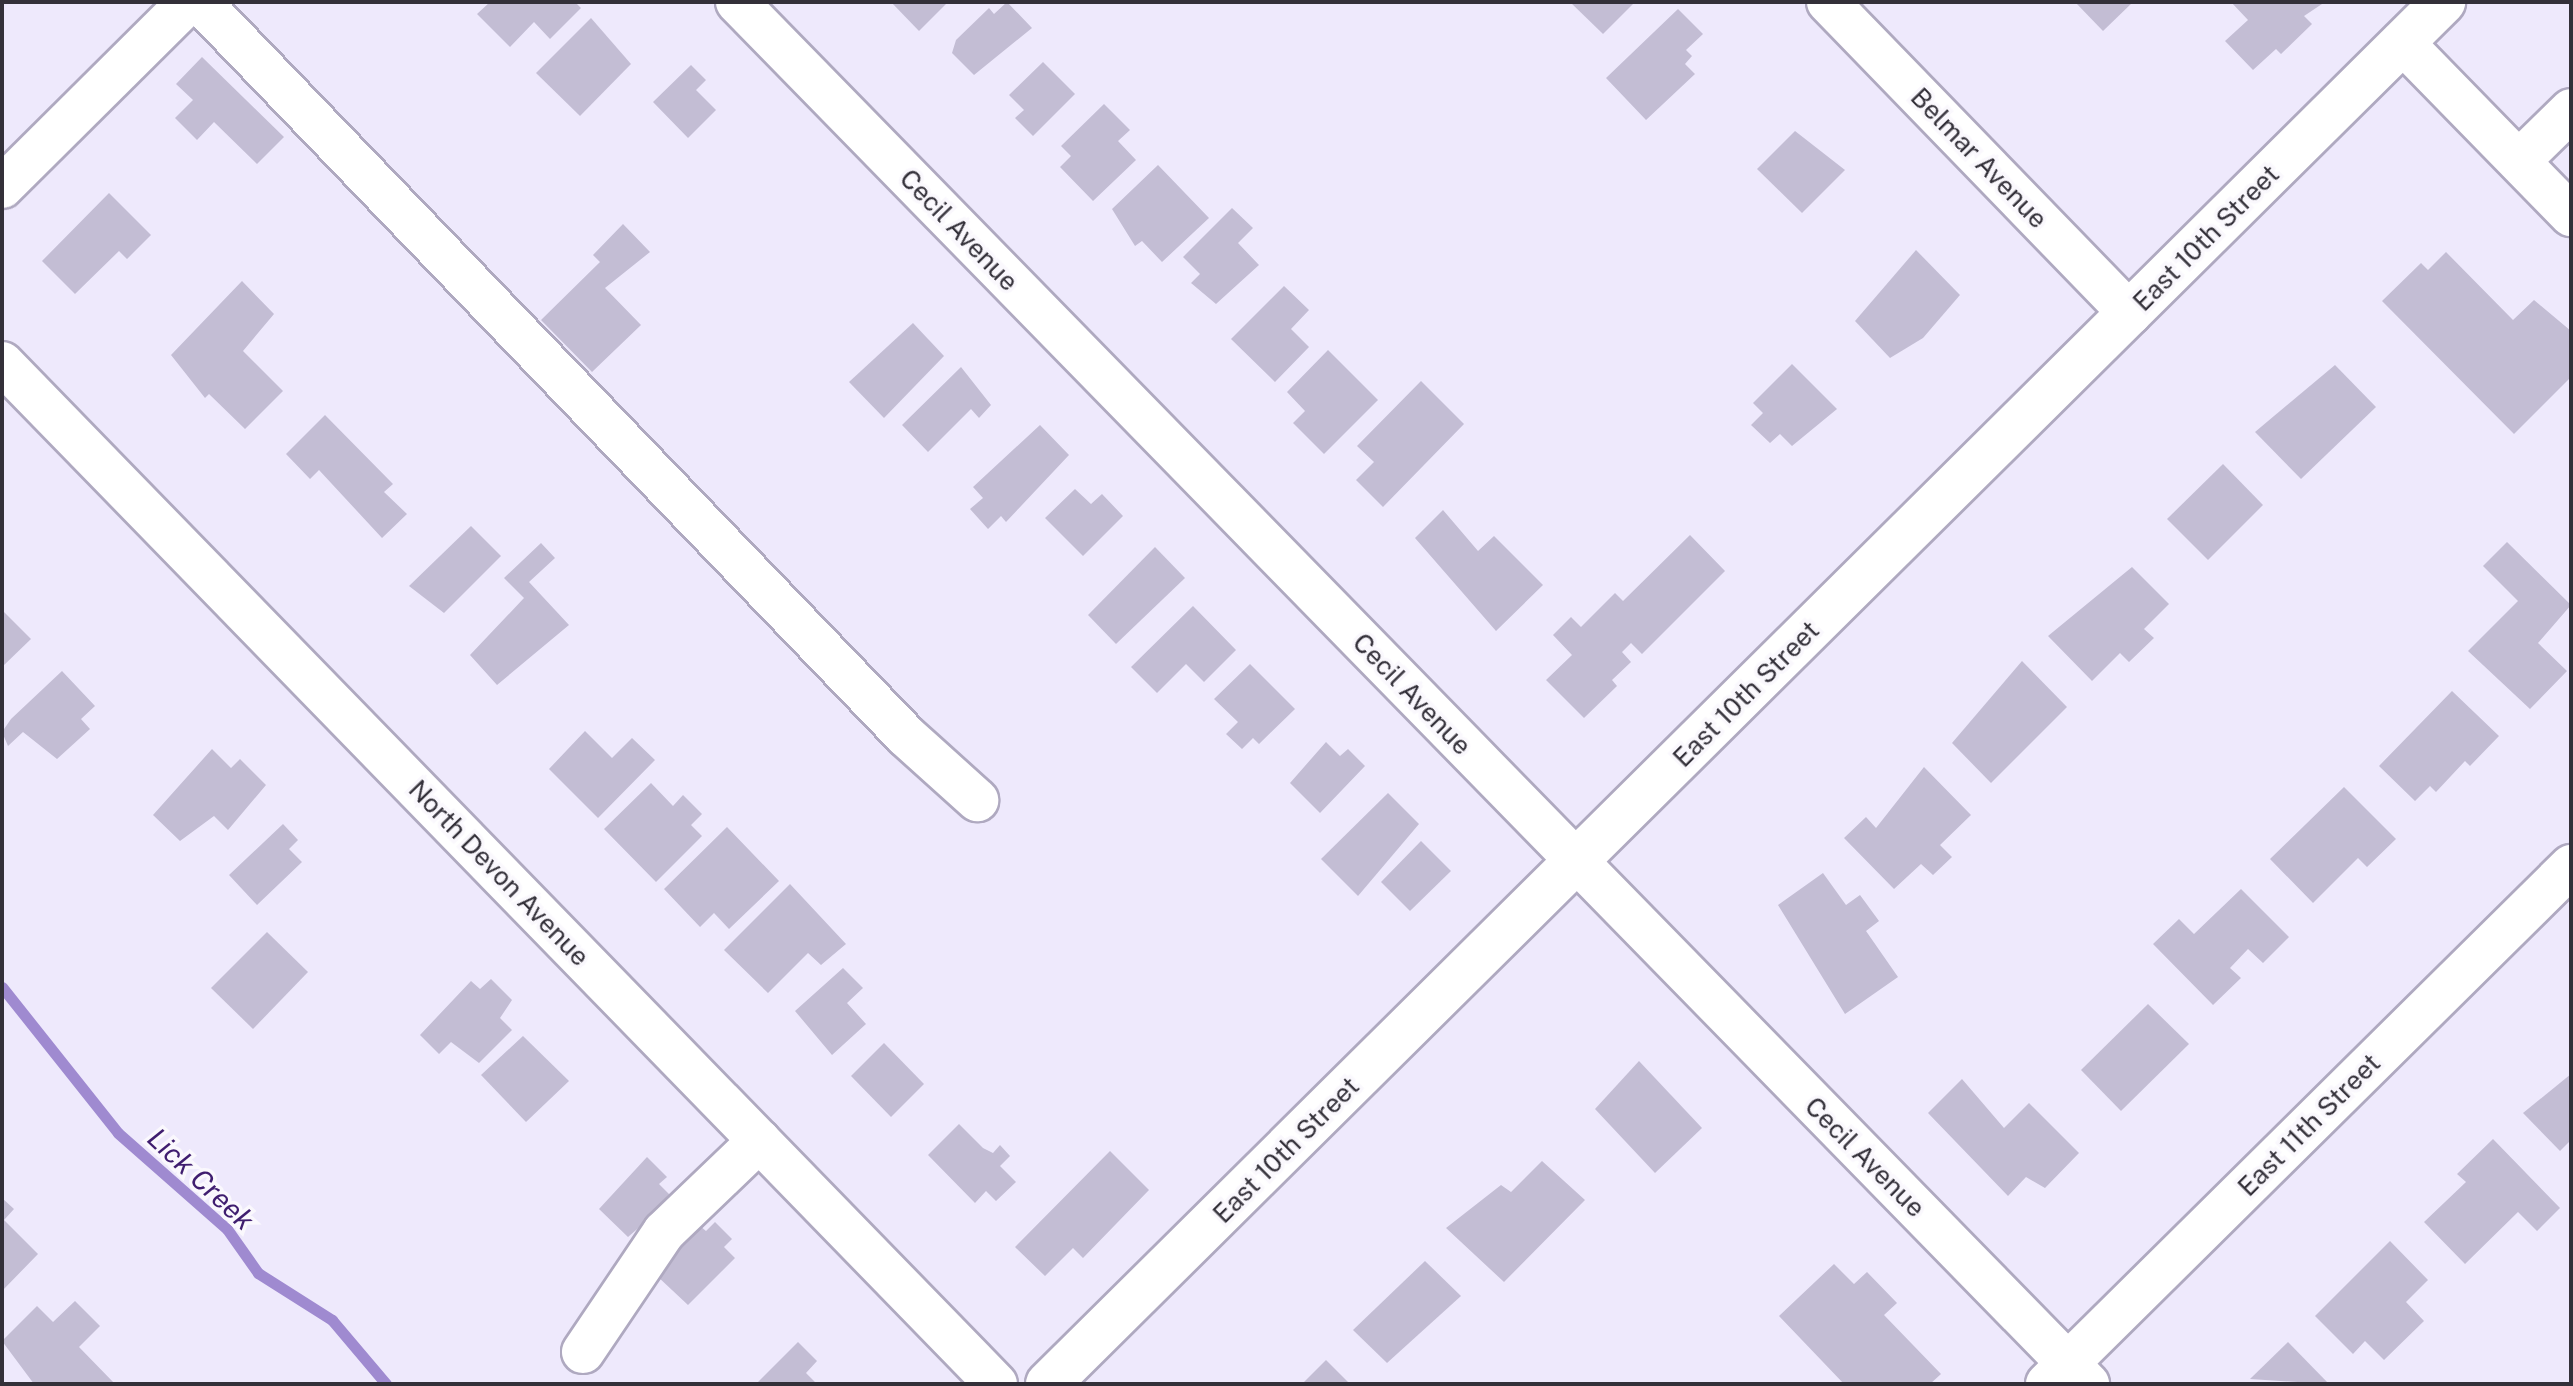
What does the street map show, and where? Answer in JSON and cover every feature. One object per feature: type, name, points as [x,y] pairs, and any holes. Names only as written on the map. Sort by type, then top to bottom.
[{"type":"main road","name":"East 10th Street","points":[[1048,1384],[2443,2]]},
{"type":"street","points":[[2,187],[188,2]]},
{"type":"street","points":[[200,2],[906,736],[977,800]]},
{"type":"street","name":"Cecil Avenue","points":[[737,2],[1576,863],[2068,1377]]},
{"type":"street","name":"Belmar Avenue","points":[[1828,2],[2130,314]]},
{"type":"street","points":[[2402,42],[2571,215]]},
{"type":"street","points":[[2519,161],[2571,110]]},
{"type":"street","name":"North Devon Avenue","points":[[2,363],[996,1384]]},
{"type":"street","name":"East 11th Street","points":[[2068,1377],[2571,866]]},
{"type":"street","points":[[583,1352],[664,1232],[759,1141]]},
{"type":"building","points":[[490,2],[575,2],[581,8],[550,39],[534,22],[510,47],[477,14]]},
{"type":"building","points":[[891,2],[948,2],[919,31]]},
{"type":"building","points":[[1007,2],[1032,28],[974,75],[952,53],[956,40],[989,8],[994,14]]},
{"type":"building","points":[[1570,2],[1635,2],[1603,34]]},
{"type":"building","points":[[2075,2],[2133,2],[2103,31]]},
{"type":"building","points":[[2231,2],[2325,2],[2304,16],[2312,24],[2281,54],[2276,49],[2253,70],[2225,41],[2248,20]]},
{"type":"building","points":[[1678,9],[1703,34],[1686,50],[1692,56],[1685,64],[1695,74],[1646,120],[1606,78]]},
{"type":"building","points":[[591,18],[631,64],[580,116],[536,73]]},
{"type":"building","points":[[202,57],[284,137],[257,164],[214,122],[197,140],[175,118],[193,100],[176,84]]},
{"type":"building","points":[[1043,62],[1075,94],[1033,136],[1015,118],[1024,110],[1009,95]]},
{"type":"building","points":[[691,65],[706,80],[696,90],[716,110],[688,138],[653,102]]},
{"type":"building","points":[[1104,104],[1130,130],[1118,141],[1136,160],[1093,201],[1060,167],[1071,156],[1061,146]]},
{"type":"building","points":[[1795,131],[1845,170],[1802,213],[1757,169]]},
{"type":"building","points":[[1158,165],[1209,218],[1162,262],[1142,241],[1135,246],[1112,209]]},
{"type":"building","points":[[109,193],[151,235],[127,259],[119,251],[75,294],[42,261]]},
{"type":"building","points":[[1232,208],[1253,228],[1238,243],[1259,265],[1216,304],[1191,283],[1200,274],[1183,257]]},
{"type":"building","points":[[623,224],[650,252],[605,288],[641,325],[592,372],[541,320],[600,262],[593,255]]},
{"type":"building","points":[[1916,250],[1960,295],[1923,338],[1890,358],[1855,321]]},
{"type":"building","points":[[2446,252],[2513,320],[2534,300],[2571,331],[2571,377],[2514,434],[2382,301],[2421,263],[2428,270]]},
{"type":"building","points":[[242,281],[274,314],[243,351],[283,391],[245,429],[209,394],[205,398],[171,355]]},
{"type":"building","points":[[1284,286],[1309,310],[1291,329],[1309,347],[1275,382],[1231,339]]},
{"type":"building","points":[[913,323],[944,356],[884,418],[849,382]]},
{"type":"building","points":[[1328,350],[1378,400],[1324,454],[1293,423],[1305,411],[1287,392]]},
{"type":"building","points":[[1792,364],[1837,409],[1792,446],[1780,434],[1770,443],[1751,425],[1763,413],[1753,403]]},
{"type":"building","points":[[2335,365],[2376,407],[2301,479],[2255,432]]},
{"type":"building","points":[[961,367],[991,405],[979,418],[971,409],[928,452],[902,425]]},
{"type":"building","points":[[1421,381],[1464,424],[1383,507],[1356,480],[1374,462],[1357,446]]},
{"type":"building","points":[[325,415],[393,484],[384,492],[407,514],[382,538],[319,470],[310,479],[286,454]]},
{"type":"building","points":[[1040,425],[1069,455],[1006,522],[1001,516],[988,529],[970,509],[983,498],[973,487]]},
{"type":"building","points":[[2223,464],[2263,505],[2208,560],[2167,519]]},
{"type":"building","points":[[1075,489],[1091,504],[1102,494],[1123,516],[1083,556],[1045,518]]},
{"type":"building","points":[[1443,510],[1478,551],[1494,536],[1543,585],[1496,631],[1415,538]]},
{"type":"building","points":[[471,526],[501,556],[444,613],[409,586]]},
{"type":"building","points":[[1690,535],[1725,571],[1642,654],[1631,643],[1622,652],[1631,662],[1612,680],[1617,686],[1584,718],[1546,680],[1572,655],[1553,635],[1571,617],[1581,627],[1615,593],[1623,601]]},
{"type":"building","points":[[2507,542],[2571,605],[2538,643],[2567,671],[2530,709],[2468,651],[2518,601],[2483,566]]},
{"type":"building","points":[[541,543],[555,558],[529,582],[569,625],[497,685],[470,655],[524,598],[504,578]]},
{"type":"building","points":[[1155,547],[1185,578],[1116,644],[1088,615]]},
{"type":"building","points":[[2132,567],[2169,604],[2144,629],[2154,638],[2129,662],[2120,653],[2092,681],[2048,636]]},
{"type":"building","points":[[1193,606],[1236,650],[1204,682],[1186,664],[1157,693],[1131,667]]},
{"type":"building","points":[[2,610],[31,639],[2,667]]},
{"type":"building","points":[[2022,661],[2067,707],[1991,783],[1952,743]]},
{"type":"building","points":[[1250,664],[1295,709],[1259,744],[1253,738],[1242,749],[1226,734],[1238,722],[1214,699]]},
{"type":"building","points":[[62,671],[95,706],[81,719],[90,729],[57,759],[23,732],[8,746],[2,732],[11,719]]},
{"type":"building","points":[[2452,691],[2499,736],[2470,766],[2465,761],[2436,792],[2430,786],[2415,801],[2379,766]]},
{"type":"building","points":[[585,731],[612,758],[632,738],[655,760],[598,818],[549,769]]},
{"type":"building","points":[[1326,742],[1340,756],[1348,749],[1365,766],[1320,813],[1290,783]]},
{"type":"building","points":[[212,749],[231,768],[240,759],[266,785],[228,830],[214,816],[180,841],[153,815]]},
{"type":"building","points":[[1924,767],[1971,815],[1940,845],[1952,857],[1933,875],[1921,864],[1894,889],[1844,838],[1866,817],[1876,828]]},
{"type":"building","points":[[651,783],[673,806],[683,795],[702,814],[691,825],[702,836],[656,882],[604,829]]},
{"type":"building","points":[[2344,787],[2396,839],[2367,867],[2358,858],[2313,903],[2270,859]]},
{"type":"building","points":[[1388,793],[1419,824],[1358,896],[1321,859]]},
{"type":"building","points":[[283,824],[298,840],[289,849],[302,862],[257,905],[229,875]]},
{"type":"building","points":[[727,827],[779,881],[729,929],[714,913],[700,927],[664,889]]},
{"type":"building","points":[[1421,841],[1451,871],[1410,911],[1381,882]]},
{"type":"building","points":[[1823,873],[1846,905],[1860,895],[1879,921],[1866,931],[1898,977],[1845,1014],[1778,905]]},
{"type":"building","points":[[790,884],[846,944],[821,965],[808,953],[768,993],[724,950]]},
{"type":"building","points":[[2241,889],[2289,937],[2263,963],[2248,949],[2230,968],[2241,978],[2213,1005],[2153,944],[2179,919],[2194,934]]},
{"type":"building","points":[[267,932],[308,972],[253,1029],[211,988]]},
{"type":"building","points":[[843,968],[863,988],[847,1003],[866,1024],[832,1055],[795,1011]]},
{"type":"building","points":[[491,979],[512,1000],[500,1018],[512,1030],[479,1063],[451,1042],[439,1054],[420,1035],[471,981],[480,989]]},
{"type":"building","points":[[2148,1004],[2189,1044],[2121,1111],[2081,1070]]},
{"type":"building","points":[[523,1036],[569,1081],[526,1122],[481,1075]]},
{"type":"building","points":[[884,1043],[924,1084],[891,1117],[851,1076]]},
{"type":"building","points":[[1639,1061],[1702,1128],[1655,1173],[1595,1109]]},
{"type":"building","points":[[2571,1074],[2571,1140],[2560,1151],[2523,1113]]},
{"type":"building","points":[[1962,1079],[2004,1128],[2029,1103],[2079,1153],[2045,1188],[2026,1177],[2008,1196],[1928,1113]]},
{"type":"building","points":[[959,1124],[983,1148],[993,1153],[1000,1145],[1010,1156],[1000,1166],[1016,1182],[996,1201],[986,1191],[975,1203],[928,1155]]},
{"type":"building","points":[[2493,1139],[2560,1208],[2537,1231],[2518,1212],[2465,1264],[2424,1222],[2466,1182],[2457,1174]]},
{"type":"building","points":[[1110,1151],[1149,1190],[1083,1258],[1073,1248],[1045,1276],[1015,1247]]},
{"type":"building","points":[[647,1157],[667,1177],[659,1184],[673,1198],[628,1237],[599,1209]]},
{"type":"building","points":[[1542,1161],[1585,1200],[1504,1282],[1446,1228],[1501,1185],[1511,1192]]},
{"type":"building","points":[[2,1198],[14,1209],[4,1220],[38,1254],[2,1291]]},
{"type":"building","points":[[715,1222],[732,1239],[724,1247],[735,1258],[688,1305],[657,1276],[700,1226],[706,1231]]},
{"type":"building","points":[[2390,1241],[2428,1280],[2406,1302],[2424,1321],[2384,1360],[2365,1341],[2353,1354],[2315,1316]]},
{"type":"building","points":[[1425,1261],[1461,1296],[1387,1363],[1353,1330]]},
{"type":"building","points":[[1834,1264],[1854,1284],[1867,1272],[1897,1303],[1884,1315],[1941,1374],[1930,1384],[1844,1384],[1779,1316]]},
{"type":"building","points":[[75,1301],[100,1326],[79,1347],[115,1384],[34,1384],[2,1341],[37,1306],[53,1322]]},
{"type":"building","points":[[798,1342],[817,1361],[806,1373],[817,1384],[756,1384]]},
{"type":"building","points":[[2288,1342],[2329,1384],[2250,1379]]},
{"type":"building","points":[[1326,1360],[1350,1384],[1302,1384]]},
{"type":"waterway","name":"Lick Creek","points":[[2,987],[118,1133],[227,1229],[258,1273],[332,1320],[386,1384]]}]
